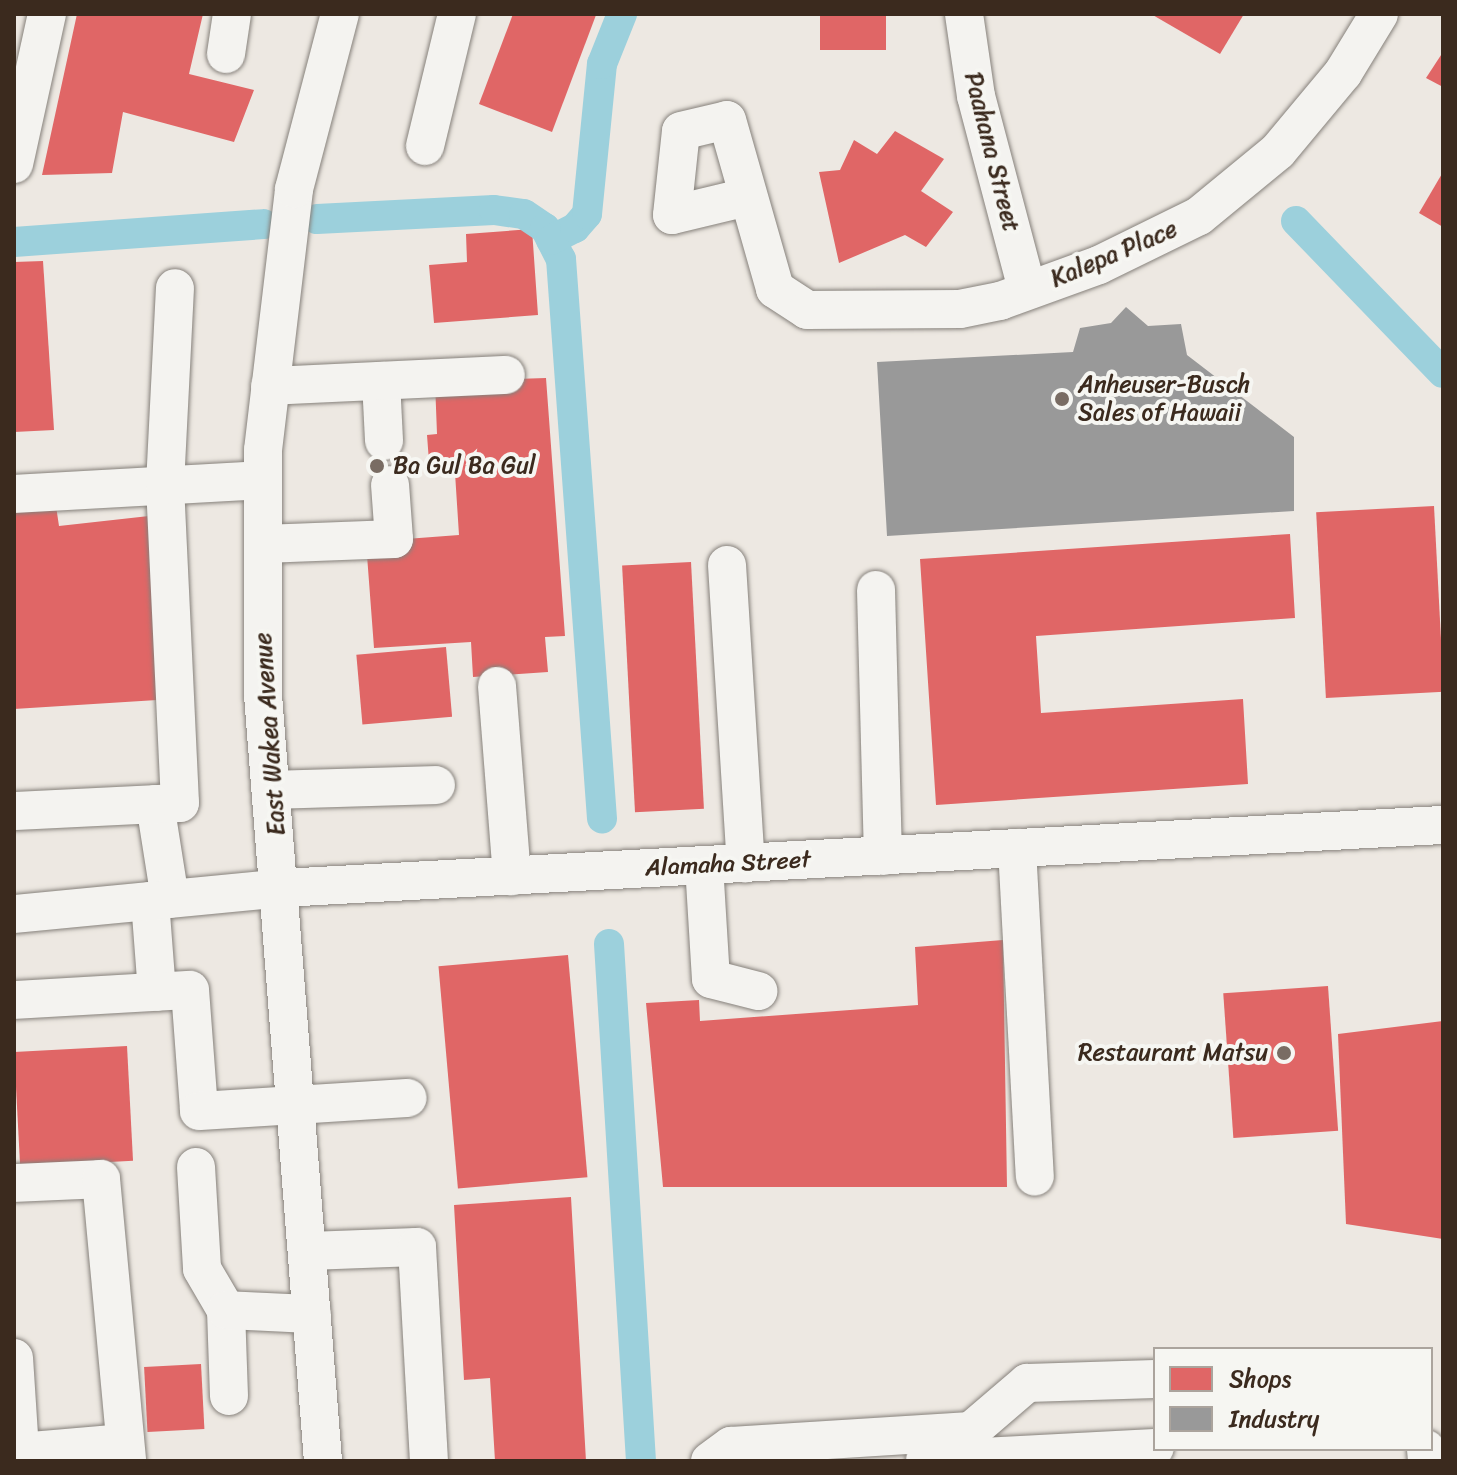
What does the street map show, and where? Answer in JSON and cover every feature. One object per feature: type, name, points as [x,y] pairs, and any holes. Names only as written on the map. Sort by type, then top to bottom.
[{"type":"street","points":[[14,164],[47,14]]},
{"type":"street","points":[[226,54],[232,14]]},
{"type":"street","name":"East Wakea Avenue","points":[[323,1461],[282,888],[263,695],[263,480],[270,386],[294,189],[340,14]]},
{"type":"street","points":[[425,146],[457,14]]},
{"type":"street","name":"Paahana Street","points":[[964,14],[976,96],[1027,289]]},
{"type":"street","name":"Kalepa Place","points":[[747,197],[775,289],[807,310],[960,309],[1027,289],[1159,239],[1241,184],[1312,113],[1379,14]]},
{"type":"street","points":[[14,811],[180,803],[165,485],[175,288]]},
{"type":"street","points":[[270,386],[506,375]]},
{"type":"street","points":[[381,381],[384,441]]},
{"type":"street","points":[[14,494],[263,480]]},
{"type":"street","points":[[263,544],[394,539],[390,485]]},
{"type":"street","points":[[727,565],[746,863]]},
{"type":"street","points":[[876,590],[883,856]]},
{"type":"street","points":[[497,686],[512,876]]},
{"type":"street","points":[[272,790],[436,785]]},
{"type":"street","points":[[155,804],[160,900],[157,992]]},
{"type":"street","name":"Alamaha Street","points":[[14,914],[282,888],[1443,825]]},
{"type":"street","points":[[1017,848],[1035,1177]]},
{"type":"street","points":[[704,865],[711,979],[758,991]]},
{"type":"street","points":[[14,1000],[190,990],[199,1111],[408,1098]]},
{"type":"street","points":[[196,1167],[202,1269],[226,1310],[229,1396]]},
{"type":"street","points":[[14,1183],[101,1179],[126,1452],[20,1452],[14,1358]]},
{"type":"street","points":[[308,1251],[417,1247],[429,1461]]},
{"type":"street","points":[[226,1310],[312,1314]]},
{"type":"street","points":[[710,1461],[731,1446],[971,1431],[1027,1383],[1153,1379]]},
{"type":"street","points":[[1011,1395],[1012,1458]]},
{"type":"street","points":[[914,1461],[1153,1448]]},
{"type":"building: Shops","points":[[77,14],[203,14],[189,74],[254,90],[234,142],[123,112],[112,173],[42,175]]},
{"type":"building: Shops","points":[[513,14],[596,15],[552,132],[479,104]]},
{"type":"building: Shops","points":[[820,14],[886,14],[886,50],[820,50]]},
{"type":"building: Shops","points":[[1151,14],[1244,14],[1220,54]]},
{"type":"building: Shops","points":[[1443,52],[1443,87],[1426,78]]},
{"type":"building: Shops","points":[[895,131],[944,159],[921,191],[953,212],[926,247],[905,235],[839,263],[819,172],[840,170],[854,140],[877,154]]},
{"type":"building: Shops","points":[[1443,172],[1443,227],[1419,213]]},
{"type":"building: Shops","points":[[532,229],[538,315],[434,323],[429,265],[467,262],[466,234]]},
{"type":"building: Shops","points":[[43,261],[54,430],[14,432],[14,262]]},
{"type":"building: Shops","points":[[546,378],[565,636],[545,637],[548,672],[473,677],[471,642],[374,648],[366,542],[459,535],[455,473],[430,475],[427,435],[437,434],[435,382]]},
{"type":"building: Shops","points":[[56,506],[59,526],[149,516],[157,700],[14,709],[14,509]]},
{"type":"building: Shops","points":[[1434,506],[1443,692],[1326,698],[1316,512]]},
{"type":"building: Shops","points":[[1290,534],[1295,618],[1036,636],[1041,713],[1243,699],[1248,784],[936,805],[920,559]]},
{"type":"building: Shops","points":[[691,562],[704,809],[635,812],[622,566]]},
{"type":"building: Shops","points":[[446,647],[452,717],[362,725],[356,655]]},
{"type":"building: Shops","points":[[1003,940],[1007,1187],[663,1187],[646,1003],[699,1000],[700,1021],[918,1005],[915,947]]},
{"type":"building: Shops","points":[[568,955],[587,1177],[458,1188],[438,966]]},
{"type":"building: Shops","points":[[1328,986],[1338,1131],[1233,1138],[1223,993]]},
{"type":"building: Shops","points":[[1443,1021],[1443,1239],[1346,1224],[1338,1034]]},
{"type":"building: Shops","points":[[127,1046],[133,1161],[20,1167],[14,1052]]},
{"type":"building: Shops","points":[[571,1197],[586,1461],[495,1461],[490,1378],[464,1380],[454,1205]]},
{"type":"building: Shops","points":[[201,1364],[204,1429],[147,1432],[144,1367]]},
{"type":"building: Industry","name":"Anheuser-Busch Sales of Hawaii","points":[[1126,307],[1148,326],[1181,324],[1187,355],[1294,437],[1294,511],[887,536],[877,362],[1073,352],[1080,328],[1111,323]]},
{"type":"waterway","points":[[551,240],[575,228],[587,214],[602,64],[622,14]]},
{"type":"waterway","points":[[317,219],[494,210],[524,214],[545,228],[561,259],[602,818]]},
{"type":"waterway","points":[[1296,221],[1443,373]]},
{"type":"waterway","points":[[14,242],[263,224]]},
{"type":"waterway","points":[[609,944],[641,1461]]},
{"type":"place","name":"Anheuser-Busch Sales of Hawaii","points":[[1062,399]]},
{"type":"place","name":"Ba Gul Ba Gul","points":[[377,466]]},
{"type":"place","name":"Restaurant Matsu","points":[[1284,1053]]}]
